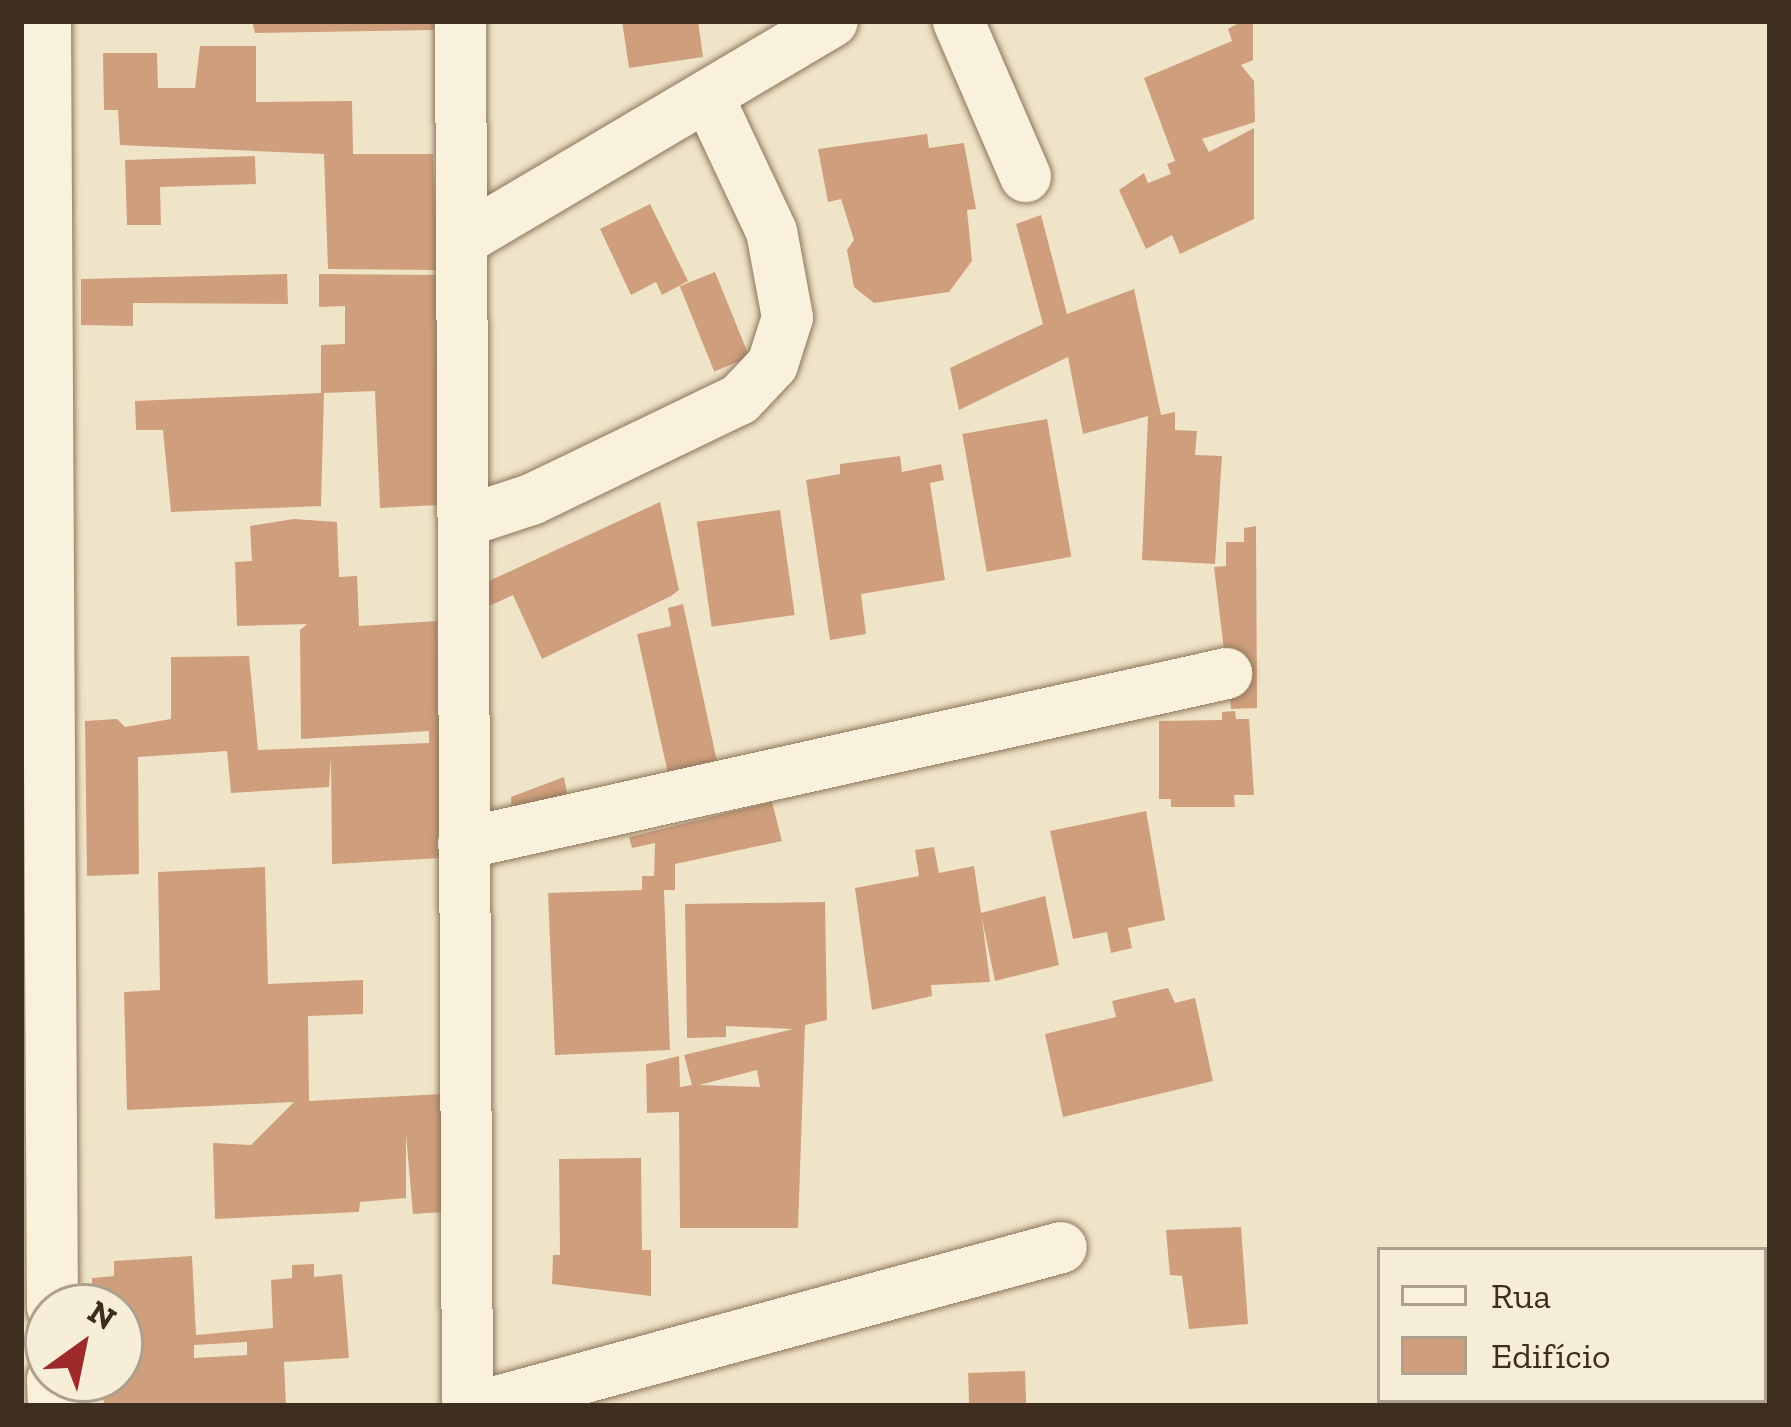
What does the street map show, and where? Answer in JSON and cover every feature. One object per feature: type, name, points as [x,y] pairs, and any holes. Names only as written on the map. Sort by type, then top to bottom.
[{"type":"street","points":[[45,21],[52,1283]]},
{"type":"street","points":[[460,21],[465,238],[467,1406]]},
{"type":"street","points":[[465,238],[832,21]]},
{"type":"street","points":[[958,21],[1025,176]]},
{"type":"street","points":[[464,521],[531,500],[739,399],[772,364],[787,317],[771,231],[708,97]]},
{"type":"street","points":[[463,843],[1226,673]]},
{"type":"street","points":[[478,1406],[1061,1247]]},
{"type":"building","points":[[252,21],[434,21],[434,30],[255,33]]},
{"type":"building","points":[[622,21],[698,21],[703,57],[629,68]]},
{"type":"building","points":[[1253,21],[1253,60],[1241,65],[1254,81],[1255,122],[1202,139],[1209,152],[1254,128],[1254,219],[1180,254],[1172,235],[1146,249],[1119,190],[1144,173],[1148,183],[1171,174],[1167,164],[1175,161],[1144,78],[1232,41],[1228,29]]},
{"type":"building","points":[[200,46],[256,46],[256,102],[352,101],[353,154],[433,154],[438,270],[328,269],[324,154],[120,145],[118,110],[104,110],[103,53],[157,53],[158,88],[195,88]]},
{"type":"building","points":[[927,134],[929,148],[964,143],[976,209],[967,210],[972,261],[949,292],[874,303],[854,287],[847,250],[854,240],[841,199],[828,202],[818,149]]},
{"type":"building","points":[[255,156],[256,184],[160,187],[161,225],[127,225],[125,160]]},
{"type":"building","points":[[650,204],[688,281],[662,295],[656,282],[631,295],[600,229]]},
{"type":"building","points":[[1041,215],[1067,314],[1134,289],[1161,415],[1175,412],[1175,430],[1197,431],[1195,455],[1222,456],[1215,564],[1142,560],[1148,416],[1083,434],[1068,357],[959,410],[950,368],[1043,324],[1016,224]]},
{"type":"building","points":[[715,272],[749,357],[714,372],[680,286]]},
{"type":"building","points":[[287,274],[288,304],[133,303],[133,326],[81,325],[81,279]]},
{"type":"building","points":[[319,274],[436,275],[438,505],[380,508],[375,391],[324,393],[321,506],[171,512],[163,430],[136,430],[135,401],[321,393],[321,345],[345,344],[345,306],[319,307]]},
{"type":"building","points":[[1047,419],[1071,557],[987,572],[962,434]]},
{"type":"building","points":[[900,456],[902,472],[941,464],[944,480],[930,483],[945,580],[861,594],[866,634],[830,640],[806,480],[840,474],[840,464]]},
{"type":"building","points":[[660,502],[679,590],[671,596],[542,659],[513,595],[489,606],[489,581]]},
{"type":"building","points":[[780,510],[795,615],[712,627],[697,522]]},
{"type":"building","points":[[294,519],[337,522],[339,577],[357,576],[359,626],[437,621],[441,858],[332,864],[331,757],[329,787],[231,793],[227,751],[138,757],[139,874],[87,876],[85,721],[117,719],[125,727],[171,719],[171,657],[249,656],[258,750],[429,743],[429,731],[301,739],[300,630],[307,624],[237,626],[235,562],[252,561],[250,526]]},
{"type":"building","points":[[1256,526],[1257,708],[1231,709],[1214,567],[1226,566],[1226,542],[1244,542],[1244,528]]},
{"type":"building","points":[[683,604],[718,766],[669,778],[637,634],[671,626],[668,608]]},
{"type":"building","points":[[1235,711],[1236,719],[1249,719],[1254,795],[1234,795],[1235,807],[1171,807],[1171,799],[1159,799],[1159,721],[1222,720],[1222,712]]},
{"type":"building","points":[[564,777],[569,805],[512,817],[511,797]]},
{"type":"building","points":[[772,802],[782,841],[675,864],[675,890],[664,890],[670,1050],[555,1055],[548,893],[642,890],[642,876],[654,876],[655,843],[632,848],[629,837]]},
{"type":"building","points":[[1146,811],[1165,920],[1128,928],[1132,948],[1111,953],[1107,932],[1073,939],[1050,831]]},
{"type":"building","points":[[934,847],[939,873],[974,866],[981,913],[1045,896],[1059,965],[995,981],[982,919],[990,982],[931,985],[932,996],[872,1010],[855,888],[919,876],[915,850]]},
{"type":"building","points":[[265,867],[268,984],[363,980],[363,1014],[308,1016],[309,1101],[442,1094],[443,1212],[413,1214],[406,1134],[406,1198],[360,1202],[359,1212],[215,1219],[213,1143],[251,1145],[294,1102],[127,1110],[124,992],[160,990],[158,872]]},
{"type":"building","points":[[825,902],[827,1020],[805,1025],[798,1228],[680,1228],[679,1112],[647,1113],[646,1064],[679,1056],[680,1087],[692,1085],[684,1055],[793,1029],[726,1026],[726,1037],[687,1038],[685,904]],"holes":[[[757,1070],[760,1087],[699,1085]]]},
{"type":"building","points":[[1168,988],[1175,1003],[1195,998],[1213,1081],[1063,1117],[1045,1034],[1116,1017],[1112,1001]]},
{"type":"building","points":[[641,1158],[642,1250],[651,1250],[651,1296],[552,1284],[553,1255],[560,1255],[559,1159]]},
{"type":"building","points":[[1241,1227],[1248,1324],[1189,1329],[1182,1276],[1170,1275],[1166,1230]]},
{"type":"building","points":[[192,1256],[196,1335],[273,1328],[271,1280],[292,1278],[292,1265],[314,1264],[314,1277],[342,1274],[349,1358],[284,1362],[286,1406],[104,1406],[144,1403],[144,1283],[92,1283],[92,1278],[114,1276],[114,1261]],"holes":[[[247,1342],[247,1355],[194,1358],[194,1345]]]},
{"type":"building","points":[[1025,1371],[1026,1406],[969,1406],[968,1373]]}]
